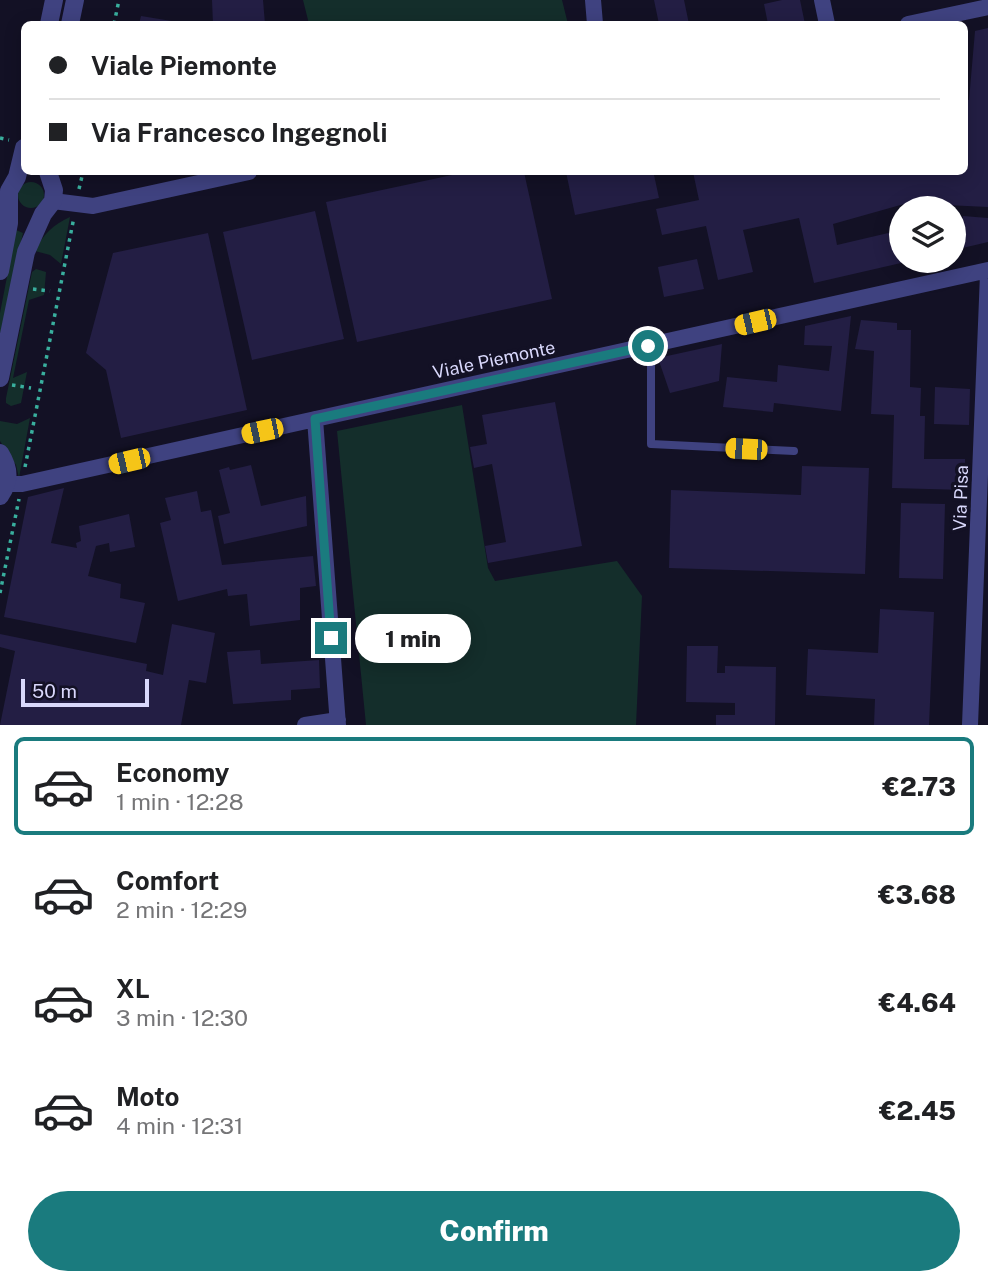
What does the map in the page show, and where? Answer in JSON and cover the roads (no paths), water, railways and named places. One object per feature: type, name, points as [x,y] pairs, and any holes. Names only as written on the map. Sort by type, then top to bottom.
[{"type":"street","points":[[50,21],[54,0]]},
{"type":"street","points":[[71,21],[75,0]]},
{"type":"street","points":[[593,0],[595,21]]},
{"type":"street","points":[[822,0],[826,21]]},
{"type":"street","points":[[921,21],[988,6]]},
{"type":"street","points":[[0,271],[9,223],[9,191],[18,177],[21,162]]},
{"type":"street","points":[[18,177],[24,175]]},
{"type":"street","points":[[10,203],[24,217],[36,217],[48,208],[76,204],[93,206],[235,175]]},
{"type":"street","points":[[0,378],[26,252],[54,190],[49,177]]},
{"type":"street","name":"Viale Piemonte","points":[[10,488],[988,272]]},
{"type":"street","name":"Via Pisa","points":[[988,272],[971,724],[988,723]]},
{"type":"street","points":[[305,725],[338,723],[315,419]]},
{"type":"street","points":[[0,455],[8,470],[10,488]]},
{"type":"lane","points":[[648,346],[651,355],[651,444],[794,451]]}]
